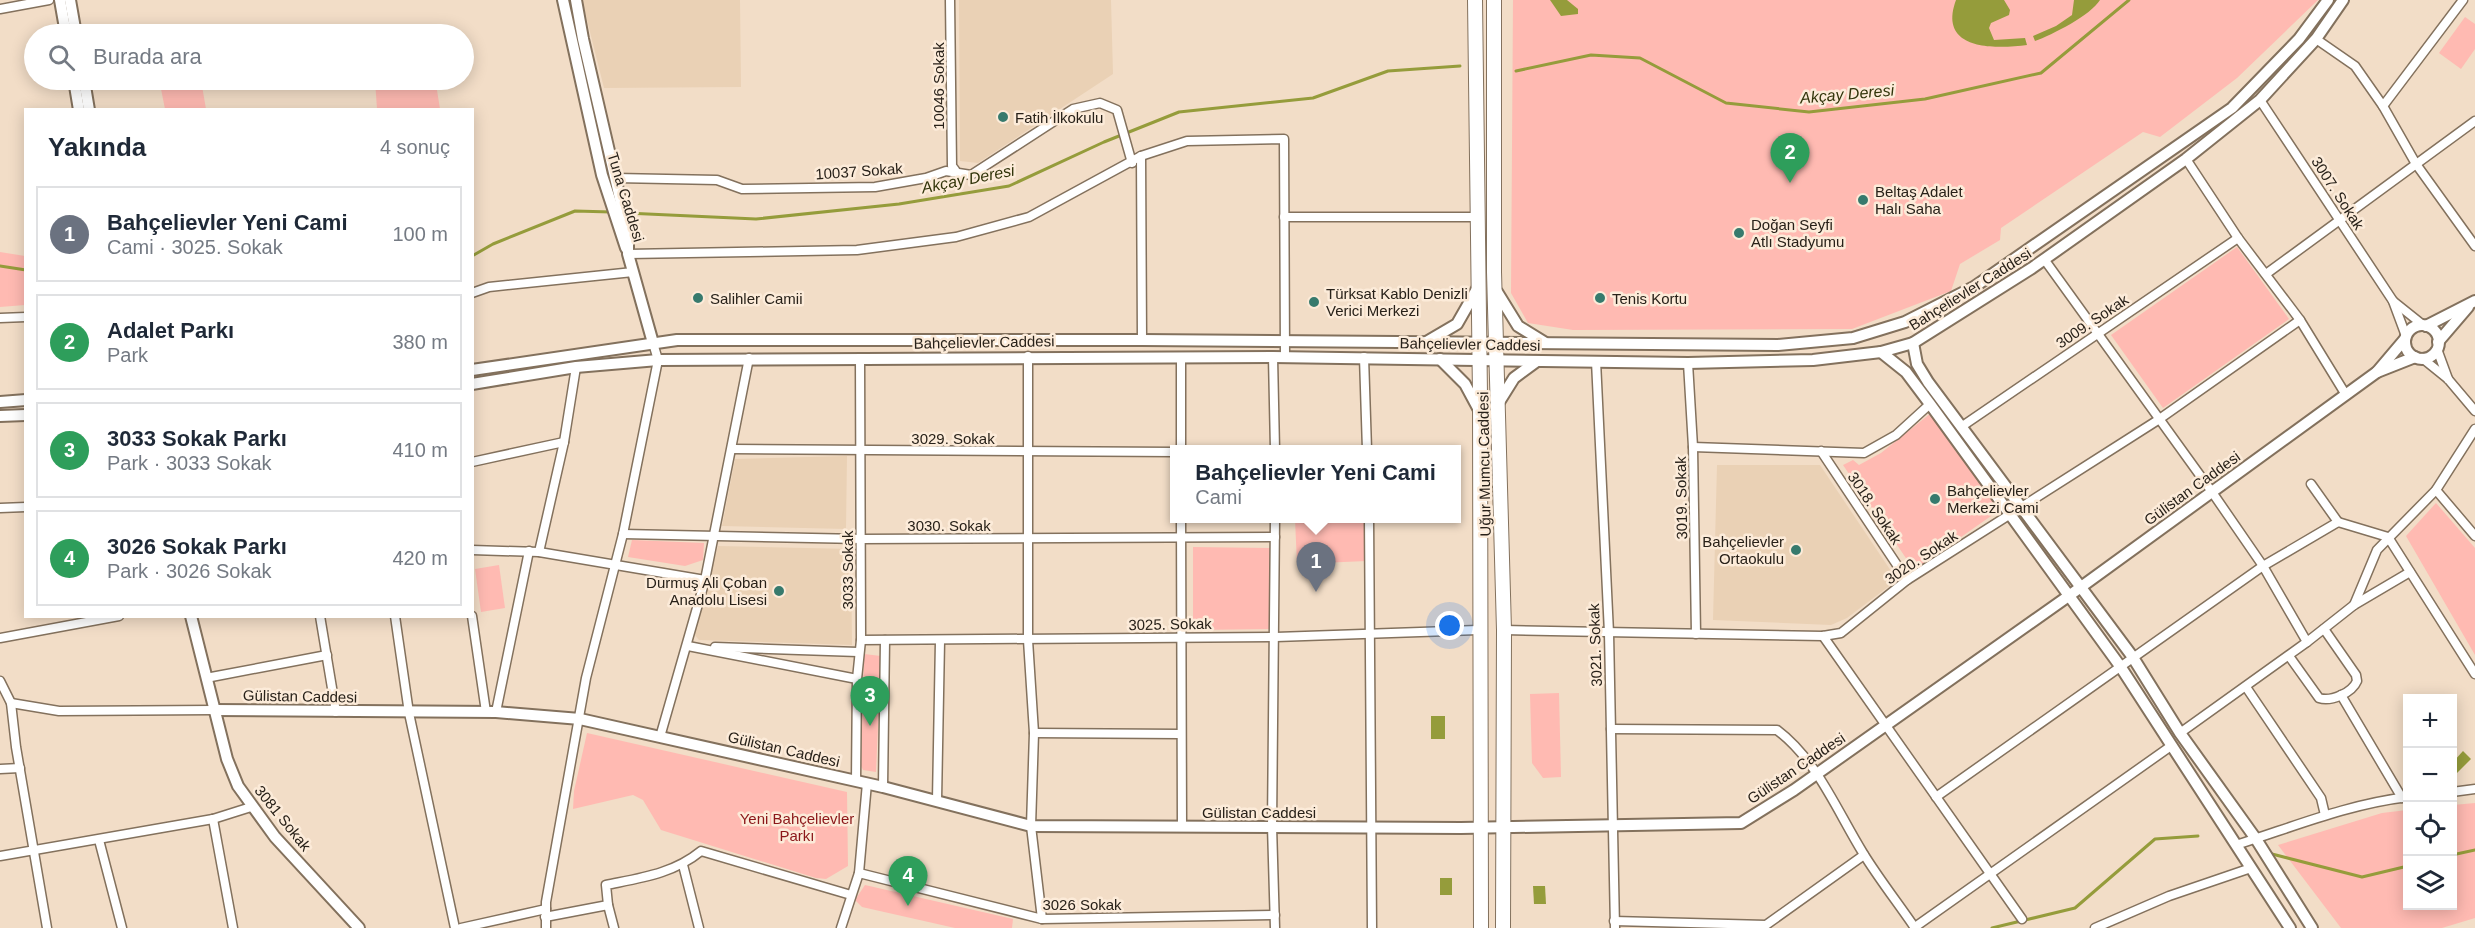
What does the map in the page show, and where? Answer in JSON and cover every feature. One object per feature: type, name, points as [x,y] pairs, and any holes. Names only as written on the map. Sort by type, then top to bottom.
[{"type":"main road","name":"Uğur Mumcu Caddesi","points":[[1475,0],[1480,412],[1478,630],[1481,928]]},
{"type":"main road","name":"Uğur Mumcu Caddesi","points":[[1494,0],[1495,287],[1504,630],[1503,928]]},
{"type":"street","points":[[0,9],[49,0]]},
{"type":"street","points":[[60,0],[64,24]]},
{"type":"street","points":[[70,0],[74,24]]},
{"type":"street","name":"Tuna Caddesi","points":[[563,0],[606,184],[624,234]]},
{"type":"street","name":"Tuna Caddesi","points":[[576,0],[582,39],[617,182],[628,254],[653,343]]},
{"type":"street","name":"10046 Sokak","points":[[950,0],[952,166],[955,170]]},
{"type":"street","name":"Bahçelievler Caddesi","points":[[474,370],[677,340],[1142,340],[1788,345],[1852,338],[1905,322],[1974,287],[2232,108],[2299,39],[2328,0]]},
{"type":"street","name":"Bahçelievler Caddesi","points":[[474,384],[576,367],[658,360],[1028,356],[1364,357],[1688,363],[1813,360],[1881,352],[1913,343],[2044,259],[2186,159],[2260,100],[2316,39],[2343,0]]},
{"type":"street","points":[[2383,106],[2463,0]]},
{"type":"street","points":[[2316,39],[2355,66],[2383,106],[2416,164],[2475,246]]},
{"type":"street","points":[[76,90],[79,108]]},
{"type":"street","points":[[85,90],[88,108]]},
{"type":"street","name":"3007. Sokak","points":[[2260,100],[2393,301],[2405,338]]},
{"type":"street","name":"10037 Sokak","points":[[617,182],[717,180],[742,189],[854,188],[916,180],[955,170],[972,175],[1073,109],[1100,103],[1117,110],[1132,163]]},
{"type":"street","points":[[2266,274],[2475,121]]},
{"type":"street","points":[[628,254],[857,249],[956,237],[1029,217],[1132,163],[1141,156],[1187,141],[1284,139],[1285,357]]},
{"type":"street","points":[[1141,156],[1142,340]]},
{"type":"street","points":[[2186,159],[2238,238],[2300,320],[2346,395]]},
{"type":"street","points":[[1284,217],[1476,217]]},
{"type":"street","name":"3009. Sokak","points":[[1961,427],[2238,238]]},
{"type":"street","points":[[2044,259],[2263,566],[2307,642]]},
{"type":"street","points":[[474,292],[489,287],[633,272]]},
{"type":"street","points":[[1495,287],[1507,313],[1518,326],[1547,344]]},
{"type":"street","points":[[1426,343],[1457,324],[1478,289]]},
{"type":"street","name":"3007. Sokak","points":[[2393,301],[2425,325]]},
{"type":"street","points":[[2472,303],[2425,325],[2412,328],[2405,338],[2407,350],[2448,379],[2475,411]]},
{"type":"street","points":[[2418,358],[2432,355],[2472,303]]},
{"type":"street","points":[[0,318],[24,317]]},
{"type":"street","name":"3020. Sokak","points":[[1504,630],[1823,636],[1841,633],[1907,580],[2158,420],[2300,320]]},
{"type":"street","points":[[2425,325],[2435,332],[2437,346],[2448,379]]},
{"type":"street","name":"Gülistan Caddesi","points":[[11,703],[59,711],[491,712],[580,719],[883,787],[1031,826],[1272,826],[1370,829],[1742,823],[1816,774],[2070,595],[2346,395],[2377,372],[2405,338]]},
{"type":"street","points":[[546,928],[545,913],[586,678],[623,534],[658,360],[653,343]]},
{"type":"street","points":[[1913,343],[1917,364],[1961,427],[2082,586],[2132,656],[2180,733],[2256,839],[2312,928]]},
{"type":"street","points":[[1881,352],[1906,372],[2070,595],[2120,666],[2290,928]]},
{"type":"street","points":[[1028,356],[1028,640],[1034,733],[1031,826],[1039,918],[1035,928]]},
{"type":"street","points":[[1181,357],[1181,445]]},
{"type":"street","points":[[1273,357],[1275,445]]},
{"type":"street","points":[[1364,357],[1367,445]]},
{"type":"street","points":[[660,737],[688,646],[705,580],[749,358]]},
{"type":"street","name":"3033 Sokak","points":[[841,928],[859,873],[861,782],[857,679],[861,640],[860,358]]},
{"type":"street","name":"Gülistan Caddesi","points":[[2377,372],[2418,358]]},
{"type":"street","points":[[1440,359],[1465,384],[1480,412]]},
{"type":"street","points":[[1499,402],[1520,372],[1539,360]]},
{"type":"street","name":"3021. Sokak","points":[[1596,361],[1609,633],[1615,925]]},
{"type":"street","name":"3019. Sokak","points":[[1688,363],[1693,447],[1696,634]]},
{"type":"street","points":[[539,552],[564,442],[576,367]]},
{"type":"street","points":[[0,402],[24,400]]},
{"type":"street","name":"3018. Sokak","points":[[1693,447],[1864,453],[1896,435],[1930,404]]},
{"type":"street","points":[[0,416],[24,415]]},
{"type":"street","points":[[2354,605],[2377,550],[2436,490],[2475,429]]},
{"type":"street","points":[[474,462],[564,442]]},
{"type":"street","name":"3029. Sokak","points":[[732,449],[1170,452]]},
{"type":"street","name":"3018. Sokak","points":[[1821,452],[1907,580]]},
{"type":"street","points":[[2311,484],[2338,522],[2388,537],[2475,674]]},
{"type":"street","points":[[2436,490],[2475,537]]},
{"type":"street","points":[[0,508],[24,507]]},
{"type":"street","points":[[1936,797],[2132,656],[2263,566],[2338,522]]},
{"type":"street","points":[[1181,523],[1182,827]]},
{"type":"street","points":[[1275,523],[1276,637],[1272,826],[1275,928]]},
{"type":"street","points":[[1369,523],[1372,928]]},
{"type":"street","name":"3030. Sokak","points":[[623,534],[861,539],[1275,537]]},
{"type":"street","points":[[474,550],[539,552],[614,562],[705,580]]},
{"type":"street","points":[[491,712],[529,551]]},
{"type":"street","points":[[2180,733],[2289,656],[2354,605],[2410,572]]},
{"type":"street","points":[[0,638],[108,618]]},
{"type":"street","name":"3081 Sokak","points":[[191,618],[227,759],[238,786],[252,807],[359,928]]},
{"type":"street","points":[[320,618],[336,711]]},
{"type":"street","points":[[395,618],[409,713],[455,928]]},
{"type":"street","points":[[472,618],[491,712]]},
{"type":"street","points":[[2289,656],[2319,698],[2327,699],[2341,695],[2355,686],[2357,678],[2324,629]]},
{"type":"street","name":"3025. Sokak","points":[[861,640],[1276,637],[1478,630]]},
{"type":"street","points":[[1823,636],[2022,919]]},
{"type":"street","points":[[883,787],[885,640]]},
{"type":"street","points":[[937,800],[940,641]]},
{"type":"street","points":[[688,646],[858,652]]},
{"type":"street","points":[[688,646],[857,679]]},
{"type":"street","points":[[206,678],[327,655]]},
{"type":"street","points":[[0,681],[11,703],[47,928]]},
{"type":"street","points":[[2246,687],[2321,798],[2325,814]]},
{"type":"street","points":[[2341,695],[2403,795]]},
{"type":"street","points":[[1611,729],[1777,730],[1795,744],[1816,774],[1864,855],[1915,928],[2170,746]]},
{"type":"street","points":[[1034,733],[1180,734]]},
{"type":"street","points":[[0,769],[20,768]]},
{"type":"street","points":[[2457,791],[2475,789]]},
{"type":"street","points":[[2236,845],[2325,814],[2374,801],[2403,798]]},
{"type":"street","points":[[0,856],[213,819],[252,807]]},
{"type":"street","points":[[213,819],[233,928]]},
{"type":"street","points":[[99,840],[122,928]]},
{"type":"street","points":[[614,928],[606,885],[659,874],[683,866],[701,851],[850,895]]},
{"type":"street","points":[[1615,925],[1766,925],[1864,855]]},
{"type":"street","points":[[683,866],[699,928]]},
{"type":"street","points":[[2095,928],[2169,896],[2251,868]]},
{"type":"street","name":"3026 Sokak","points":[[859,873],[1039,918],[1275,915]]},
{"type":"street","points":[[461,928],[545,913],[608,905]]},
{"type":"shaded area","points":[[582,0],[740,0],[741,87],[604,88]]},
{"type":"shaded area","name":"Fatih İlkokulu","points":[[959,0],[1111,0],[1113,74],[978,163],[960,161]]},
{"type":"shaded area","points":[[1550,0],[1567,0],[1578,9],[1578,14],[1561,16]]},
{"type":"shaded area","points":[[1956,0],[2004,0],[2010,10],[2009,15],[1991,23],[1989,28],[1994,40],[2025,38],[2027,45],[1986,46],[1962,38],[1955,29],[1952,17]]},
{"type":"shaded area","points":[[2074,0],[2100,0],[2080,18],[2035,41],[2033,36],[2056,26],[2072,15]]},
{"type":"shaded area","points":[[847,456],[846,529],[722,526],[735,459]]},
{"type":"shaded area","name":"Bahçelievler Ortaokulu","points":[[1717,465],[1820,465],[1897,580],[1847,618],[1831,625],[1713,620]]},
{"type":"shaded area","name":"Durmuş Ali Çoban Anadolu Lisesi","points":[[718,546],[851,549],[852,645],[699,640],[694,634]]},
{"type":"shaded area","points":[[1431,716],[1445,716],[1445,739],[1431,739]]},
{"type":"shaded area","points":[[2463,751],[2471,759],[2457,773],[2457,758]]},
{"type":"shaded area","points":[[1440,878],[1452,878],[1452,895],[1440,895]]},
{"type":"shaded area","points":[[1533,886],[1545,886],[1546,904],[1534,904]]},
{"type":"green space","points":[[1513,0],[2318,0],[2237,78],[2160,137],[2143,132],[2001,228],[2000,240],[1960,264],[1951,291],[1852,329],[1573,330],[1528,323],[1511,293]]},
{"type":"green space","points":[[2465,17],[2475,24],[2475,49],[2461,69],[2439,53]]},
{"type":"green space","points":[[161,90],[203,90],[206,108],[165,108]]},
{"type":"green space","points":[[376,90],[437,90],[440,108],[377,108]]},
{"type":"green space","points":[[2237,247],[2289,319],[2163,408],[2111,335]]},
{"type":"green space","points":[[0,252],[24,256],[24,305],[0,307]]},
{"type":"green space","points":[[1931,413],[2001,509],[1914,570],[1843,465],[1853,460],[1859,465],[1881,453]]},
{"type":"green space","points":[[2436,503],[2475,548],[2475,655],[2406,536]]},
{"type":"green space","points":[[1295,523],[1365,523],[1367,561],[1297,564]]},
{"type":"green space","points":[[632,540],[704,543],[703,560],[685,566],[628,557]]},
{"type":"green space","points":[[1193,547],[1270,548],[1272,629],[1193,630]]},
{"type":"green space","points":[[499,565],[505,608],[481,612],[475,569]]},
{"type":"green space","points":[[864,654],[881,656],[876,772],[863,770],[861,766]]},
{"type":"green space","points":[[1559,693],[1561,777],[1543,778],[1532,763],[1530,694]]},
{"type":"green space","name":"Yeni Bahçelievler Parkı","points":[[587,733],[847,792],[848,866],[826,879],[816,878],[661,830],[643,800],[633,795],[573,809],[574,791]]},
{"type":"green space","points":[[2475,803],[2475,918],[2442,928],[2341,928],[2278,845],[2382,813],[2403,810],[2403,910],[2457,910],[2457,805]]},
{"type":"green space","points":[[865,885],[1013,919],[1012,928],[955,928],[862,907],[855,900]]},
{"type":"waterway","name":"Akçay Deresi","points":[[1516,71],[1591,55],[1640,58],[1726,103],[1809,112],[1925,99],[2041,73],[2129,0]]},
{"type":"waterway","name":"Akçay Deresi","points":[[626,213],[756,219],[899,204],[1009,186],[1104,142],[1179,112],[1313,98],[1388,71],[1460,66]]},
{"type":"waterway","name":"Akçay Deresi","points":[[474,255],[493,244],[575,211],[611,212]]},
{"type":"waterway","name":"Akçay Deresi","points":[[0,266],[24,270]]},
{"type":"waterway","points":[[1992,928],[2075,908],[2155,839],[2198,836]]},
{"type":"waterway","points":[[2457,854],[2475,850]]},
{"type":"waterway","points":[[2272,854],[2362,877],[2403,867]]},
{"type":"place","name":"Fatih İlkokulu","points":[[1003,117]]},
{"type":"place","name":"Adalet Parkı","points":[[1790,183]]},
{"type":"place","name":"Beltaş Adalet Halı Saha","points":[[1863,200]]},
{"type":"place","name":"Doğan Seyfi Atlı Stadyumu","points":[[1739,233]]},
{"type":"place","name":"Salihler Camii","points":[[698,298]]},
{"type":"place","name":"Tenis Kortu","points":[[1600,298]]},
{"type":"place","name":"Türksat Kablo Denizli Verici Merkezi","points":[[1314,302]]},
{"type":"place","name":"Bahçelievler Merkezi Cami","points":[[1935,499]]},
{"type":"place","name":"Bahçelievler Ortaokulu","points":[[1796,550]]},
{"type":"place","name":"Durmuş Ali Çoban Anadolu Lisesi","points":[[779,591]]},
{"type":"place","name":"Bahçelievler Yeni Cami","points":[[1316,592]]},
{"type":"place","name":"3033 Sokak Parkı","points":[[870,726]]},
{"type":"place","name":"3026 Sokak Parkı","points":[[908,906]]}]
